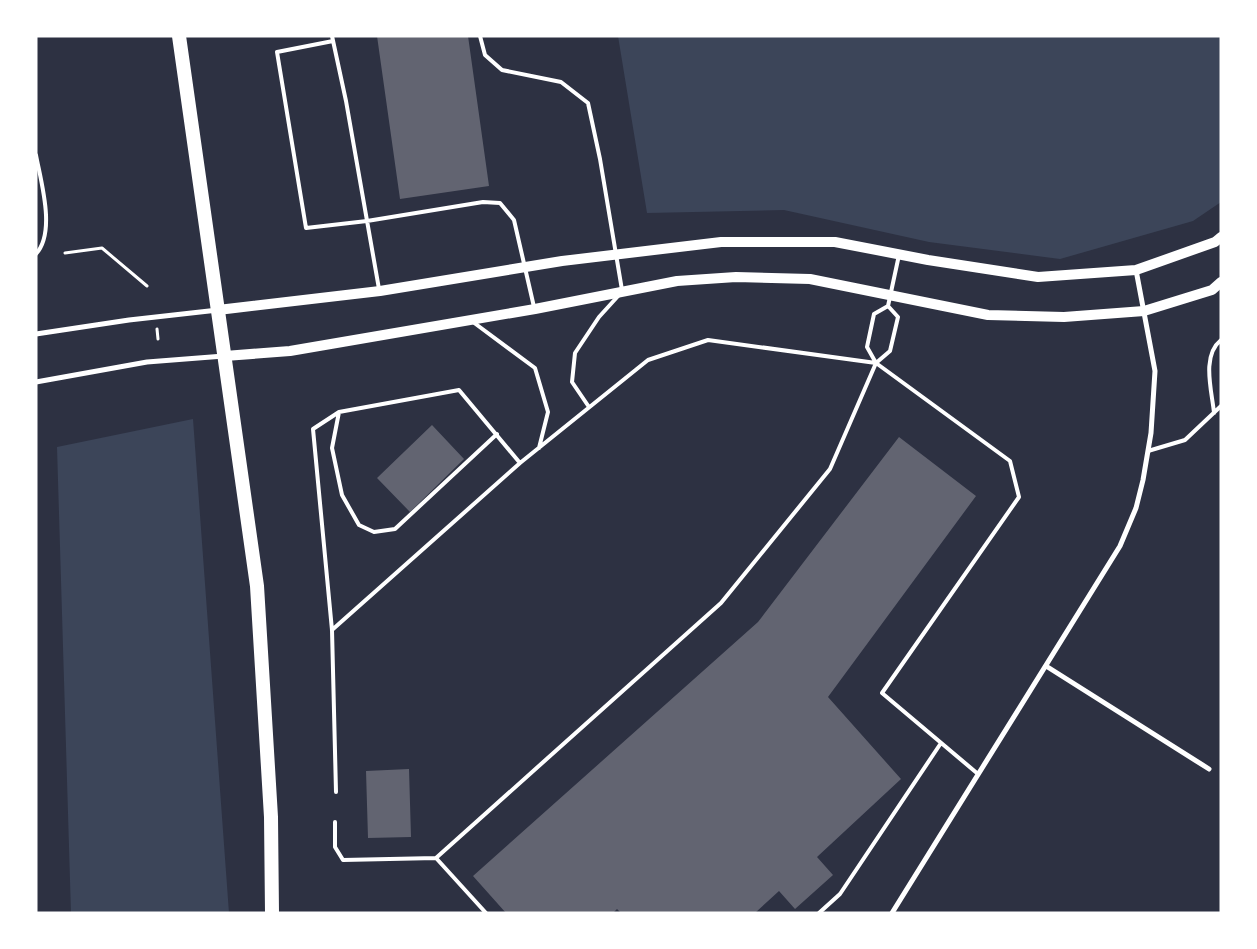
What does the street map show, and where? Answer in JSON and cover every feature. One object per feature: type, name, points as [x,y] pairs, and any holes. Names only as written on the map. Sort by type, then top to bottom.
[{"type":"highway","points":[[179,36],[257,586],[271,817],[272,913]]},
{"type":"main road","points":[[218,310],[380,291],[617,254],[730,242],[835,242],[899,255],[1038,277],[1136,270],[1206,246],[1221,237]]},
{"type":"main road","points":[[225,356],[290,351],[535,309],[677,281],[736,277],[810,279],[988,315],[1064,317],[1144,311],[1212,290],[1221,282]]},
{"type":"street","points":[[892,913],[1120,546],[1136,508],[1148,451],[1155,371],[1136,270]]},
{"type":"street","points":[[36,334],[130,320],[218,310]]},
{"type":"street","points":[[36,382],[147,362],[225,356]]},
{"type":"street","points":[[1046,666],[1209,769]]},
{"type":"lane","points":[[480,36],[485,55],[502,70],[561,82],[588,103],[617,254],[622,292],[599,316],[575,353],[572,382],[589,407]]},
{"type":"lane","points":[[380,291],[367,221],[332,38],[277,52],[306,228],[367,221],[483,202],[500,203],[514,220],[535,309]]},
{"type":"lane","points":[[36,155],[47,223],[44,243],[36,254]]},
{"type":"lane","points":[[899,255],[888,306],[874,314],[867,347],[876,364],[1010,461],[1018,497],[882,693],[978,774]]},
{"type":"lane","points":[[335,822],[335,847],[343,860],[436,858],[721,603],[830,469],[876,364],[890,352],[898,317],[888,306]]},
{"type":"lane","points":[[469,319],[534,368],[548,412],[539,448]]},
{"type":"lane","points":[[332,630],[520,463],[648,360],[708,340],[876,364]]},
{"type":"lane","points":[[1214,413],[1209,364],[1214,345],[1221,340]]},
{"type":"lane","points":[[336,792],[332,630],[314,429],[340,412],[459,390],[520,463]]},
{"type":"lane","points":[[1148,451],[1185,440],[1221,406]]},
{"type":"lane","points":[[340,412],[332,448],[342,496],[359,525],[374,532],[395,529],[497,434]]},
{"type":"lane","points":[[819,913],[840,894],[941,743]]},
{"type":"lane","points":[[436,858],[486,913]]},
{"type":"path","points":[[64,254],[102,248],[147,286]]},
{"type":"path","points":[[157,329],[158,339]]},
{"type":"shaded area","points":[[618,36],[1221,36],[1221,202],[1193,221],[1060,259],[929,242],[784,210],[647,213]]},
{"type":"shaded area","points":[[193,419],[229,913],[71,913],[57,447]]},
{"type":"building","points":[[377,36],[468,36],[489,186],[400,199]]},
{"type":"building","points":[[432,425],[464,459],[410,512],[377,478]]},
{"type":"building","points":[[899,437],[976,496],[828,697],[901,779],[817,857],[833,875],[795,909],[779,891],[755,913],[621,913],[617,909],[613,913],[506,913],[473,876],[758,622]]},
{"type":"building","points":[[409,769],[411,837],[368,838],[366,771]]}]
